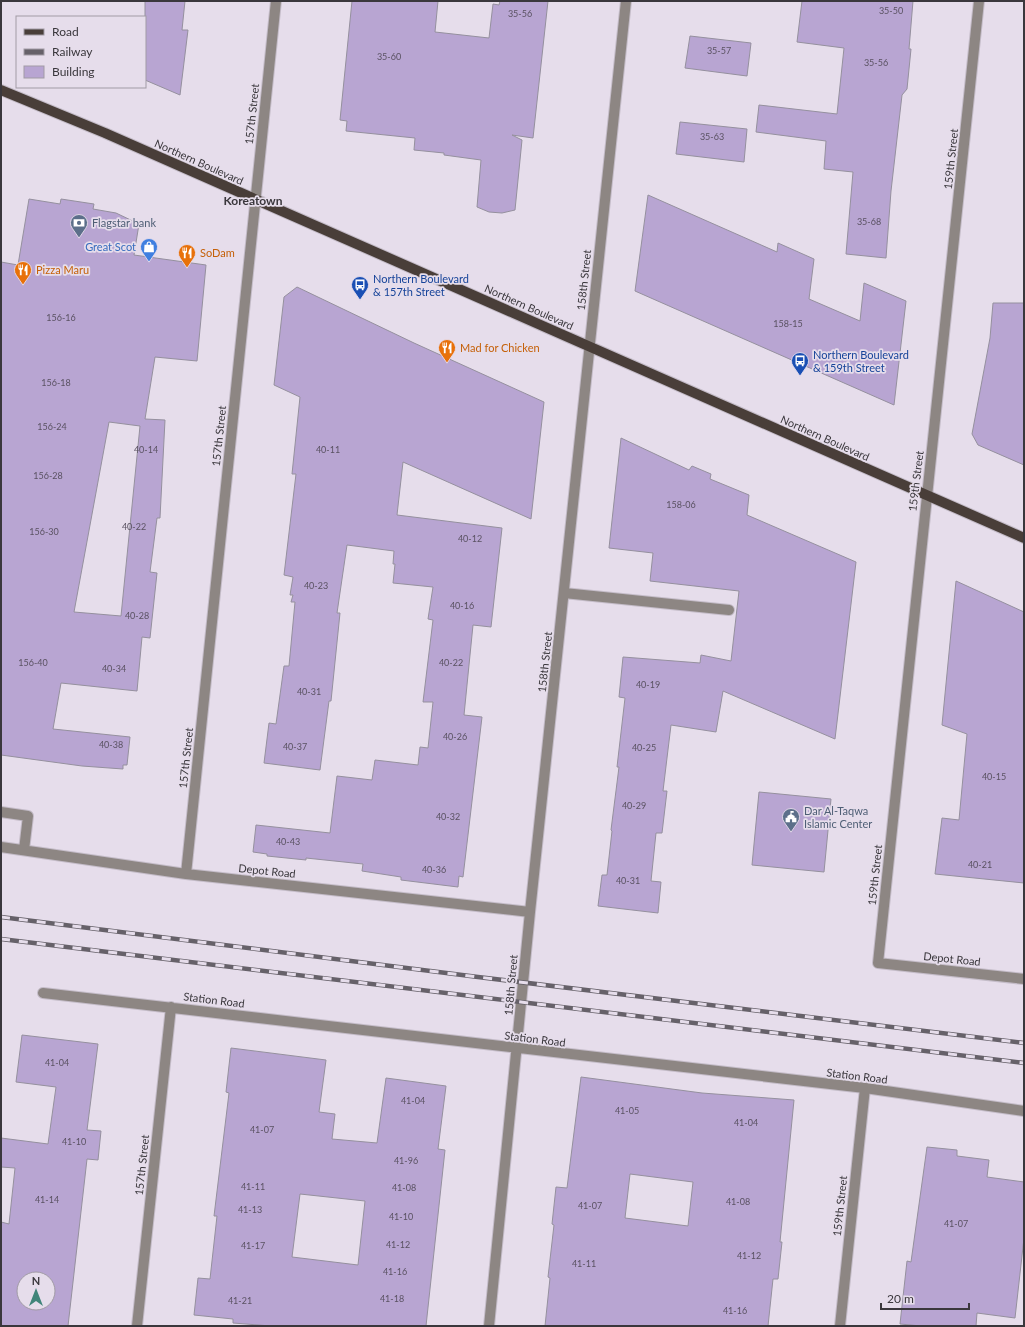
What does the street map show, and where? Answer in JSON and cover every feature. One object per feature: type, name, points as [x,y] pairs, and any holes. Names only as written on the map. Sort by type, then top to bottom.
[{"type":"main road","name":"Northern Boulevard","points":[[1,90],[105,133],[1024,538]]},
{"type":"street","name":"157th Street","points":[[186,874],[276,1]]},
{"type":"street","name":"158th Street","points":[[489,1326],[530,912],[626,1]]},
{"type":"street","name":"159th Street","points":[[878,963],[979,1]]},
{"type":"street","points":[[564,593],[730,610]]},
{"type":"street","points":[[1,812],[28,816],[24,850]]},
{"type":"street","name":"Depot Road","points":[[1,847],[186,874],[530,912]]},
{"type":"street","name":"Depot Road","points":[[878,963],[1024,979]]},
{"type":"street","name":"Station Road","points":[[43,993],[865,1088],[1024,1111]]},
{"type":"street","name":"157th Street","points":[[137,1326],[171,1007]]},
{"type":"street","name":"159th Street","points":[[840,1326],[865,1088]]},
{"type":"building","points":[[145,1],[185,1],[182,30],[188,30],[180,95],[146,80]]},
{"type":"building","points":[[352,1],[438,1],[435,32],[489,38],[493,4],[499,5],[500,1],[548,1],[533,138],[512,135],[522,140],[515,210],[502,213],[489,212],[477,207],[481,160],[444,155],[444,153],[414,150],[415,138],[346,131],[347,121],[340,120]]},
{"type":"building","points":[[802,1],[913,1],[909,49],[911,49],[907,89],[902,95],[891,191],[886,258],[846,254],[853,172],[824,169],[826,141],[756,132],[759,105],[837,114],[844,48],[797,42]]},
{"type":"building","points":[[690,36],[751,43],[747,76],[685,68]]},
{"type":"building","points":[[680,122],[747,129],[744,162],[676,154]]},
{"type":"building","points":[[648,195],[777,252],[778,243],[814,259],[809,299],[860,321],[864,283],[906,301],[894,405],[635,291]]},
{"type":"building","points":[[29,199],[60,204],[61,199],[94,204],[93,209],[116,213],[139,224],[134,255],[206,265],[197,361],[155,357],[145,419],[165,420],[160,518],[157,518],[150,572],[157,573],[150,638],[142,637],[137,691],[61,683],[53,729],[130,737],[127,765],[123,765],[123,769],[82,766],[1,755],[1,262],[18,265]],"holes":[[[109,422],[140,426],[121,616],[74,612]]]},
{"type":"building","points":[[297,287],[414,343],[544,402],[531,519],[403,462],[397,515],[502,528],[491,627],[473,625],[464,715],[482,717],[463,877],[459,876],[458,887],[401,880],[401,877],[362,871],[363,864],[306,858],[306,860],[267,856],[267,854],[253,852],[256,825],[330,833],[337,776],[372,780],[375,760],[418,765],[420,747],[428,748],[433,702],[423,702],[433,620],[428,619],[433,587],[393,583],[395,564],[393,564],[394,551],[347,545],[337,613],[340,613],[331,701],[329,701],[320,770],[264,763],[269,723],[276,724],[284,666],[289,666],[295,602],[291,602],[293,595],[290,595],[293,577],[284,575],[296,474],[292,474],[300,397],[274,385],[284,297]]},
{"type":"building","points":[[993,303],[1024,303],[1024,465],[978,445],[972,434],[990,338]]},
{"type":"building","points":[[621,438],[689,470],[692,466],[711,474],[710,479],[749,495],[747,515],[856,562],[835,739],[723,691],[716,732],[671,725],[663,791],[667,791],[662,833],[656,833],[651,881],[661,882],[658,913],[598,906],[602,875],[607,875],[619,767],[617,767],[625,698],[619,697],[623,657],[700,663],[701,655],[731,661],[739,591],[650,581],[653,553],[609,548]]},
{"type":"building","points":[[956,581],[1024,612],[1024,883],[935,874],[942,818],[959,820],[967,734],[942,725]]},
{"type":"building","name":"Dar Al-Taqwa Islamic Center","points":[[759,792],[831,799],[824,872],[752,865]]},
{"type":"building","points":[[22,1035],[98,1044],[87,1130],[101,1131],[98,1160],[87,1159],[68,1326],[1,1326],[1,1222],[9,1224],[15,1168],[1,1167],[1,1138],[48,1144],[56,1087],[16,1082]]},
{"type":"building","points":[[231,1048],[326,1060],[319,1112],[335,1114],[332,1139],[377,1143],[386,1078],[446,1086],[438,1149],[445,1150],[426,1326],[271,1326],[233,1323],[233,1319],[194,1315],[198,1278],[210,1279],[217,1216],[214,1216],[229,1093],[226,1092]],"holes":[[[300,1194],[365,1201],[358,1265],[292,1257]]]},
{"type":"building","points":[[581,1077],[702,1093],[794,1100],[780,1242],[782,1242],[778,1279],[773,1279],[768,1326],[545,1326],[556,1187],[567,1188]],"holes":[[[630,1174],[693,1182],[688,1226],[625,1218]]]},
{"type":"building","points":[[927,1147],[957,1150],[957,1156],[989,1160],[987,1177],[1024,1182],[1024,1238],[1015,1318],[977,1313],[976,1326],[921,1326],[900,1324],[907,1261],[911,1262]]},
{"type":"railway","points":[[1,917],[478,977],[1024,1043]]},
{"type":"railway","points":[[1,939],[1024,1063]]},
{"type":"place","name":"Flagstar bank","points":[[79,238]]},
{"type":"place","name":"Great Scot","points":[[149,262]]},
{"type":"place","name":"SoDam","points":[[187,268]]},
{"type":"place","name":"Pizza Maru","points":[[23,285]]},
{"type":"place","name":"Northern Boulevard & 157th Street","points":[[360,300]]},
{"type":"place","name":"Mad for Chicken","points":[[447,363]]},
{"type":"place","name":"Northern Boulevard & 159th Street","points":[[800,376]]},
{"type":"place","name":"Dar Al-Taqwa Islamic Center","points":[[791,832]]},
{"type":"district","name":"Koreatown","points":[[253,201]]}]
